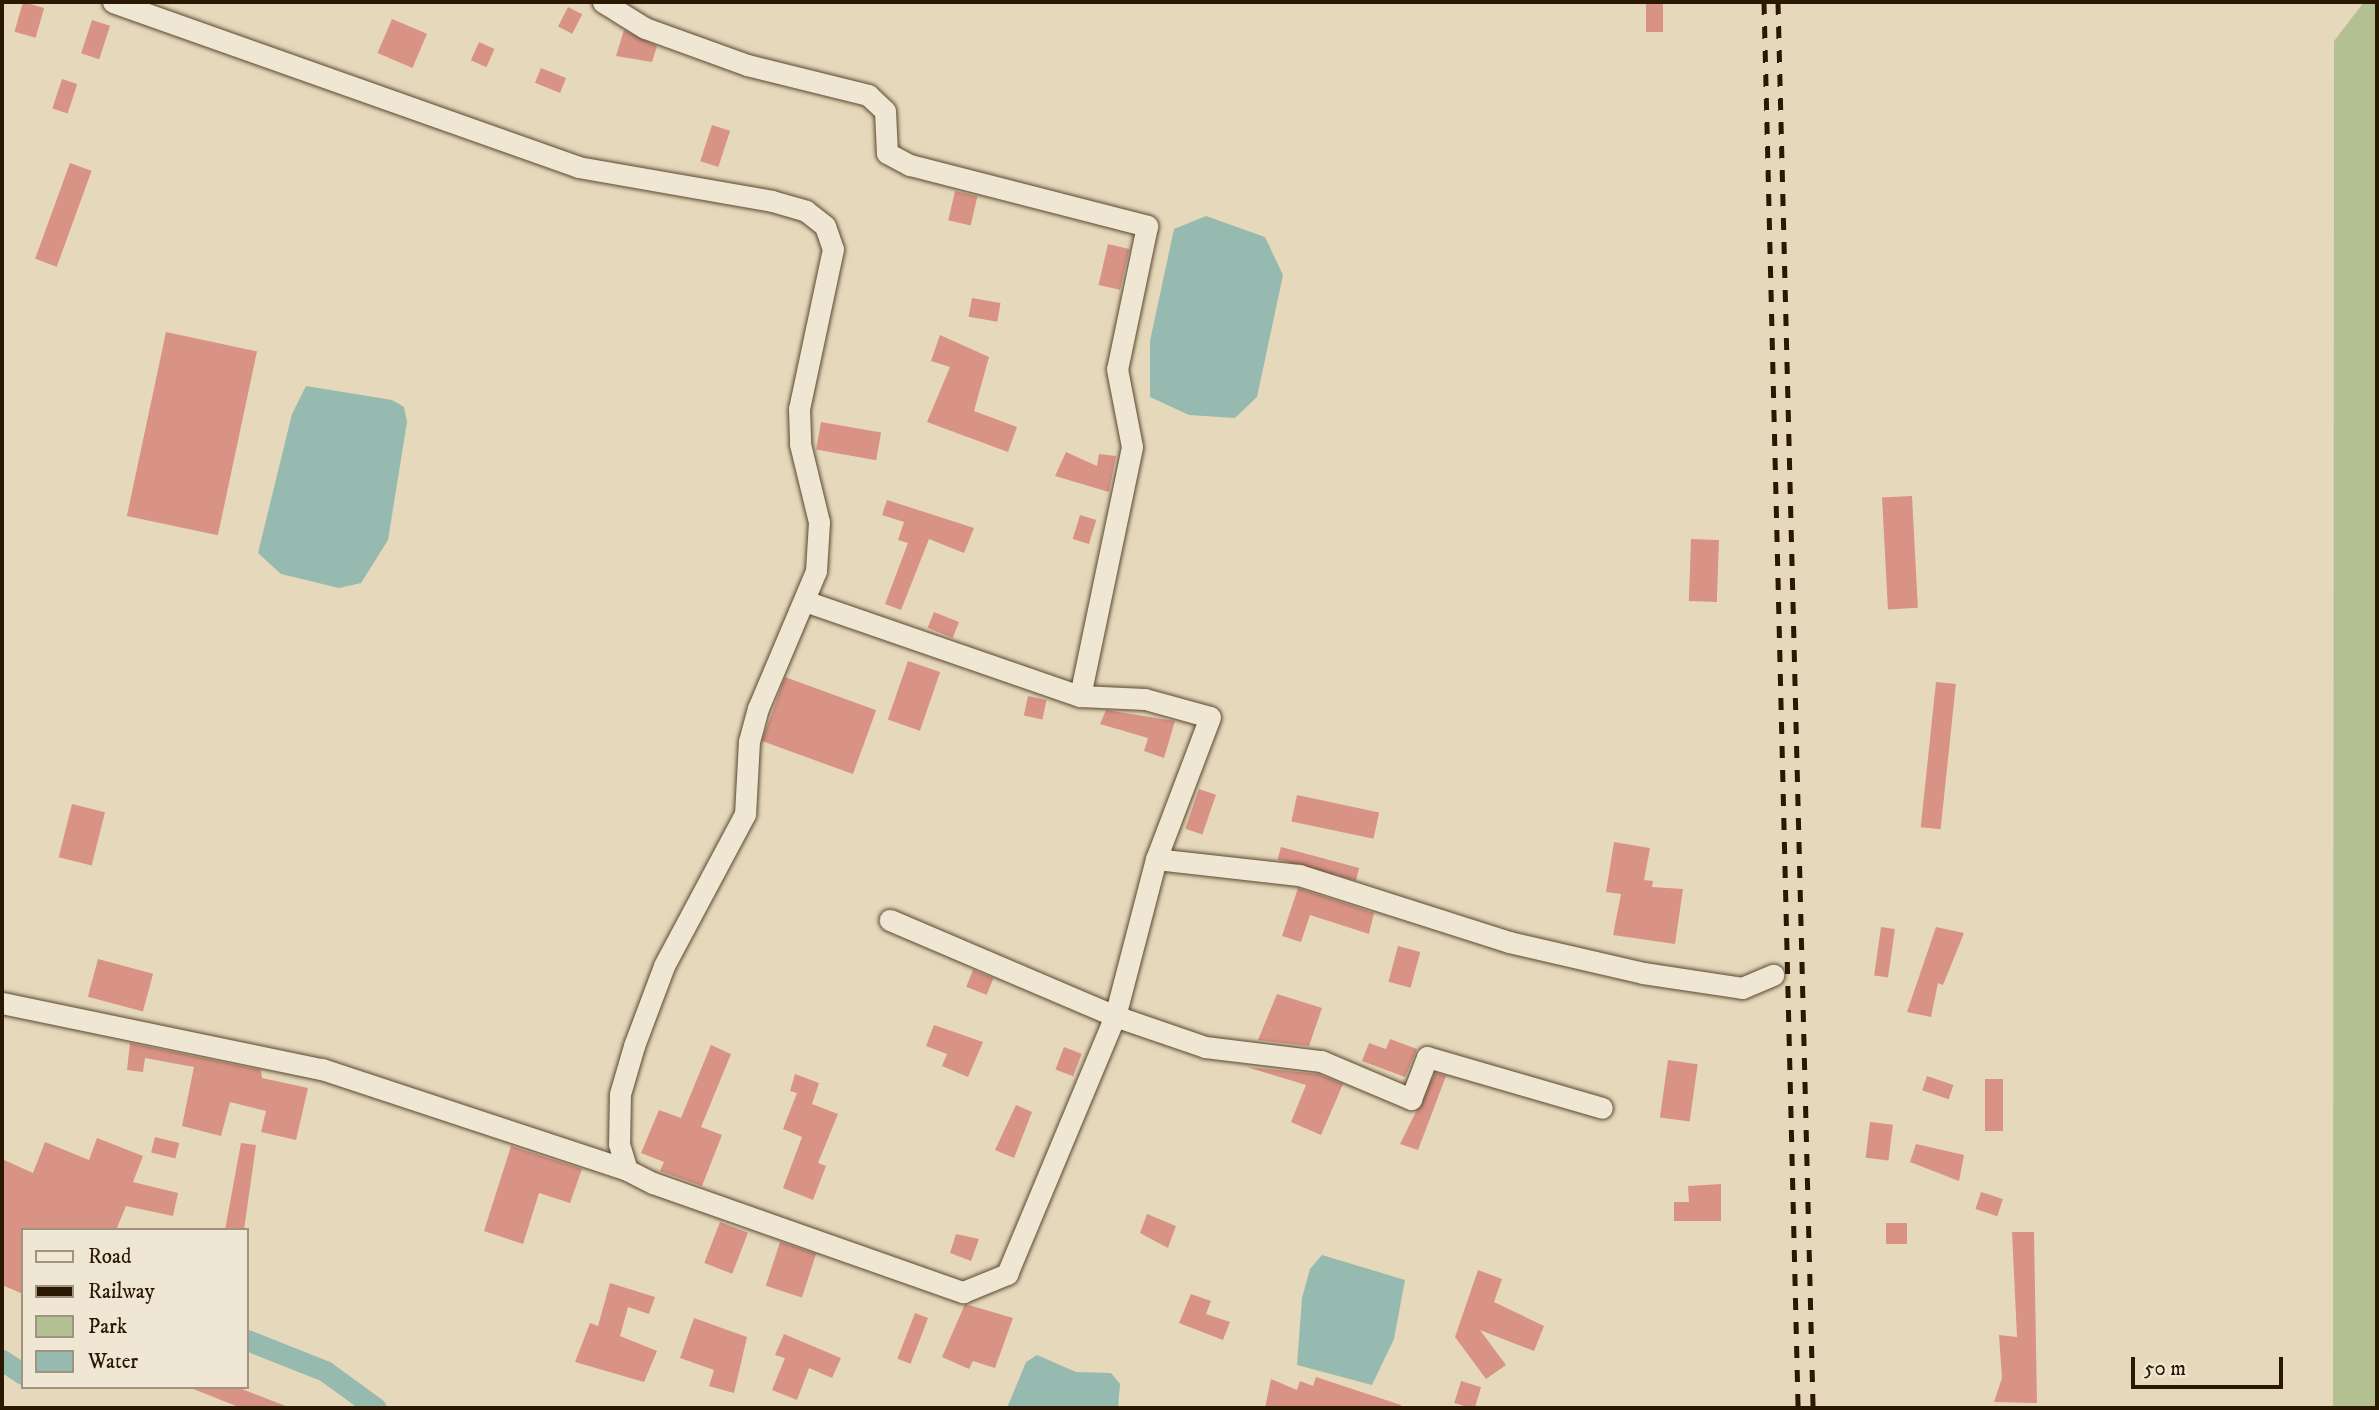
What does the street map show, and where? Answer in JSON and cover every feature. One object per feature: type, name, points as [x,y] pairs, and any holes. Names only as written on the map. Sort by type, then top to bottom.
[{"type":"street","points":[[113,2],[578,167],[772,201],[806,211],[825,226],[833,249],[799,409],[800,444],[818,522],[816,571],[806,601],[758,708],[749,741],[745,814],[664,966],[634,1046],[620,1094],[619,1144],[627,1170]]},
{"type":"street","points":[[603,2],[645,28],[747,65],[868,95],[885,111],[887,153],[910,165],[1147,226],[1117,369],[1132,447],[1080,696]]},
{"type":"street","points":[[2,1003],[322,1069],[627,1170],[963,1292],[1007,1275],[1115,1016],[1156,859],[1209,717],[1145,699],[1080,696],[806,601]]},
{"type":"street","points":[[1156,859],[1299,875],[1509,942],[1643,973],[1742,988],[1773,975]]},
{"type":"street","points":[[890,920],[1115,1016],[1205,1046],[1321,1061],[1411,1099],[1427,1057],[1602,1108]]},
{"type":"green space","points":[[2364,2],[2377,2],[2377,1408],[2333,1408],[2334,41]]},
{"type":"water","points":[[1206,216],[1265,237],[1283,275],[1257,397],[1235,418],[1189,415],[1150,397],[1150,341],[1174,229]]},
{"type":"water","points":[[306,386],[392,400],[404,407],[407,422],[388,540],[361,583],[339,588],[281,574],[258,553],[292,414]]},
{"type":"water","points":[[1322,1255],[1405,1280],[1394,1339],[1372,1385],[1297,1365],[1302,1298],[1310,1269]]},
{"type":"water","points":[[1037,1355],[1076,1372],[1111,1373],[1120,1384],[1118,1408],[1007,1408],[1026,1362]]},
{"type":"building","points":[[23,2],[44,8],[36,38],[14,32]]},
{"type":"building","points":[[1646,2],[1663,2],[1663,32],[1646,32]]},
{"type":"building","points":[[568,7],[582,14],[572,34],[558,27]]},
{"type":"building","points":[[392,19],[427,34],[413,68],[378,53]]},
{"type":"building","points":[[92,20],[110,26],[99,59],[81,53]]},
{"type":"building","points":[[624,30],[657,46],[652,62],[616,56]]},
{"type":"building","points":[[479,42],[495,49],[486,67],[471,60]]},
{"type":"building","points":[[541,68],[566,78],[560,93],[535,83]]},
{"type":"building","points":[[62,79],[77,84],[68,113],[52,108]]},
{"type":"building","points":[[712,125],[730,131],[718,167],[700,161]]},
{"type":"building","points":[[70,163],[92,171],[57,267],[35,259]]},
{"type":"building","points":[[955,191],[977,196],[971,225],[948,220]]},
{"type":"building","points":[[1108,244],[1129,249],[1120,290],[1099,285]]},
{"type":"building","points":[[972,298],[1001,303],[997,322],[969,317]]},
{"type":"building","points":[[166,332],[257,351],[218,535],[127,516]]},
{"type":"building","points":[[940,335],[989,357],[974,411],[1017,427],[1008,452],[927,422],[950,367],[931,361]]},
{"type":"building","points":[[821,422],[881,433],[876,460],[816,450]]},
{"type":"building","points":[[1066,452],[1097,466],[1099,454],[1116,456],[1109,492],[1055,476]]},
{"type":"building","points":[[1912,496],[1918,608],[1888,609],[1882,498]]},
{"type":"building","points":[[887,500],[974,528],[964,553],[929,539],[901,610],[885,604],[908,543],[898,540],[904,522],[882,515]]},
{"type":"building","points":[[1080,515],[1096,520],[1089,544],[1073,539]]},
{"type":"building","points":[[1691,539],[1719,540],[1717,602],[1689,601]]},
{"type":"building","points":[[934,612],[959,622],[953,638],[928,628]]},
{"type":"building","points":[[908,661],[940,672],[920,731],[888,720]]},
{"type":"building","points":[[785,677],[876,710],[853,774],[762,741]]},
{"type":"building","points":[[1936,682],[1956,684],[1941,829],[1921,827]]},
{"type":"building","points":[[1028,696],[1047,700],[1042,720],[1024,716]]},
{"type":"building","points":[[1106,710],[1175,721],[1164,758],[1144,751],[1148,738],[1100,724]]},
{"type":"building","points":[[1199,789],[1216,795],[1202,835],[1185,829]]},
{"type":"building","points":[[1297,795],[1379,812],[1374,839],[1291,821]]},
{"type":"building","points":[[72,804],[105,812],[92,866],[59,857]]},
{"type":"building","points":[[1614,842],[1650,848],[1644,880],[1653,881],[1652,887],[1683,889],[1675,944],[1613,935],[1621,894],[1606,892]]},
{"type":"building","points":[[1281,847],[1359,868],[1356,881],[1278,860]]},
{"type":"building","points":[[1298,888],[1374,913],[1369,934],[1310,915],[1301,942],[1282,936]]},
{"type":"building","points":[[1881,927],[1895,929],[1888,977],[1874,976]]},
{"type":"building","points":[[1936,927],[1964,933],[1943,985],[1938,983],[1931,1017],[1907,1012]]},
{"type":"building","points":[[1398,946],[1420,952],[1411,988],[1388,982]]},
{"type":"building","points":[[98,959],[153,974],[143,1011],[88,997]]},
{"type":"building","points":[[973,970],[993,978],[987,995],[966,987]]},
{"type":"building","points":[[1277,994],[1322,1008],[1309,1046],[1258,1040]]},
{"type":"building","points":[[934,1025],[983,1042],[968,1077],[942,1066],[947,1054],[926,1046]]},
{"type":"building","points":[[1390,1039],[1417,1049],[1405,1077],[1362,1061],[1369,1043],[1386,1049]]},
{"type":"building","points":[[130,1043],[261,1070],[262,1078],[308,1088],[296,1140],[261,1132],[266,1111],[230,1102],[221,1136],[182,1126],[194,1067],[145,1058],[143,1072],[127,1070]]},
{"type":"building","points":[[711,1045],[731,1054],[701,1127],[722,1135],[702,1186],[660,1171],[664,1162],[641,1153],[659,1110],[681,1118]]},
{"type":"building","points":[[1064,1047],[1082,1054],[1073,1076],[1055,1069]]},
{"type":"building","points":[[1668,1060],[1698,1064],[1690,1122],[1660,1117]]},
{"type":"building","points":[[1247,1067],[1318,1074],[1343,1084],[1321,1135],[1291,1122],[1306,1085]]},
{"type":"building","points":[[1435,1073],[1446,1076],[1418,1150],[1400,1144]]},
{"type":"building","points":[[795,1074],[819,1083],[812,1104],[838,1114],[818,1163],[826,1166],[813,1200],[783,1188],[802,1137],[783,1129],[797,1093],[790,1091]]},
{"type":"building","points":[[1927,1076],[1953,1085],[1949,1099],[1922,1090]]},
{"type":"building","points":[[1985,1079],[2003,1079],[2003,1131],[1985,1131]]},
{"type":"building","points":[[1016,1105],[1032,1112],[1014,1158],[995,1150]]},
{"type":"building","points":[[1870,1122],[1893,1125],[1888,1161],[1866,1158]]},
{"type":"building","points":[[155,1137],[179,1143],[175,1159],[151,1153]]},
{"type":"building","points":[[97,1138],[143,1156],[133,1182],[178,1193],[173,1216],[126,1206],[117,1228],[21,1228],[21,1293],[2,1285],[2,1159],[33,1173],[45,1142],[89,1160]]},
{"type":"building","points":[[241,1143],[256,1145],[244,1228],[225,1228]]},
{"type":"building","points":[[1916,1144],[1964,1155],[1959,1181],[1910,1162]]},
{"type":"building","points":[[511,1146],[582,1169],[570,1203],[539,1193],[523,1244],[484,1231]]},
{"type":"building","points":[[1721,1184],[1721,1221],[1674,1221],[1674,1202],[1689,1202],[1688,1186]]},
{"type":"building","points":[[1981,1192],[2003,1199],[1997,1216],[1975,1209]]},
{"type":"building","points":[[1147,1214],[1176,1226],[1168,1248],[1140,1233]]},
{"type":"building","points":[[720,1222],[748,1233],[732,1274],[704,1263]]},
{"type":"building","points":[[1886,1223],[1907,1223],[1907,1244],[1886,1244]]},
{"type":"building","points":[[2012,1232],[2034,1232],[2037,1403],[1994,1402],[2002,1378],[1999,1335],[2017,1337]]},
{"type":"building","points":[[956,1234],[979,1239],[971,1261],[950,1253]]},
{"type":"building","points":[[780,1242],[816,1254],[802,1297],[766,1286]]},
{"type":"building","points":[[1478,1270],[1502,1279],[1494,1302],[1544,1326],[1534,1351],[1480,1330],[1506,1365],[1486,1379],[1455,1337]]},
{"type":"building","points":[[610,1283],[655,1297],[649,1314],[628,1307],[620,1336],[657,1351],[644,1382],[575,1362],[590,1323],[598,1326]]},
{"type":"building","points":[[1191,1294],[1211,1301],[1206,1314],[1230,1322],[1223,1340],[1179,1323]]},
{"type":"building","points":[[965,1304],[1013,1318],[995,1368],[973,1361],[969,1369],[942,1357]]},
{"type":"building","points":[[915,1313],[928,1318],[911,1364],[897,1359]]},
{"type":"building","points":[[694,1318],[747,1337],[734,1393],[709,1386],[714,1370],[680,1358]]},
{"type":"building","points":[[784,1334],[841,1358],[832,1378],[809,1368],[797,1400],[772,1390],[785,1358],[775,1355]]},
{"type":"building","points":[[1316,1377],[1401,1405],[1400,1408],[1265,1408],[1271,1379],[1297,1390],[1300,1381],[1313,1386]]},
{"type":"building","points":[[1461,1381],[1481,1387],[1475,1408],[1454,1403]]},
{"type":"building","points":[[194,1389],[242,1389],[288,1407],[241,1408]]},
{"type":"waterway","points":[[248,1340],[325,1371],[376,1408]]},
{"type":"waterway","points":[[2,1360],[21,1373]]},
{"type":"railway","points":[[1764,2],[1798,1408]]},
{"type":"railway","points":[[1778,2],[1813,1408]]}]
